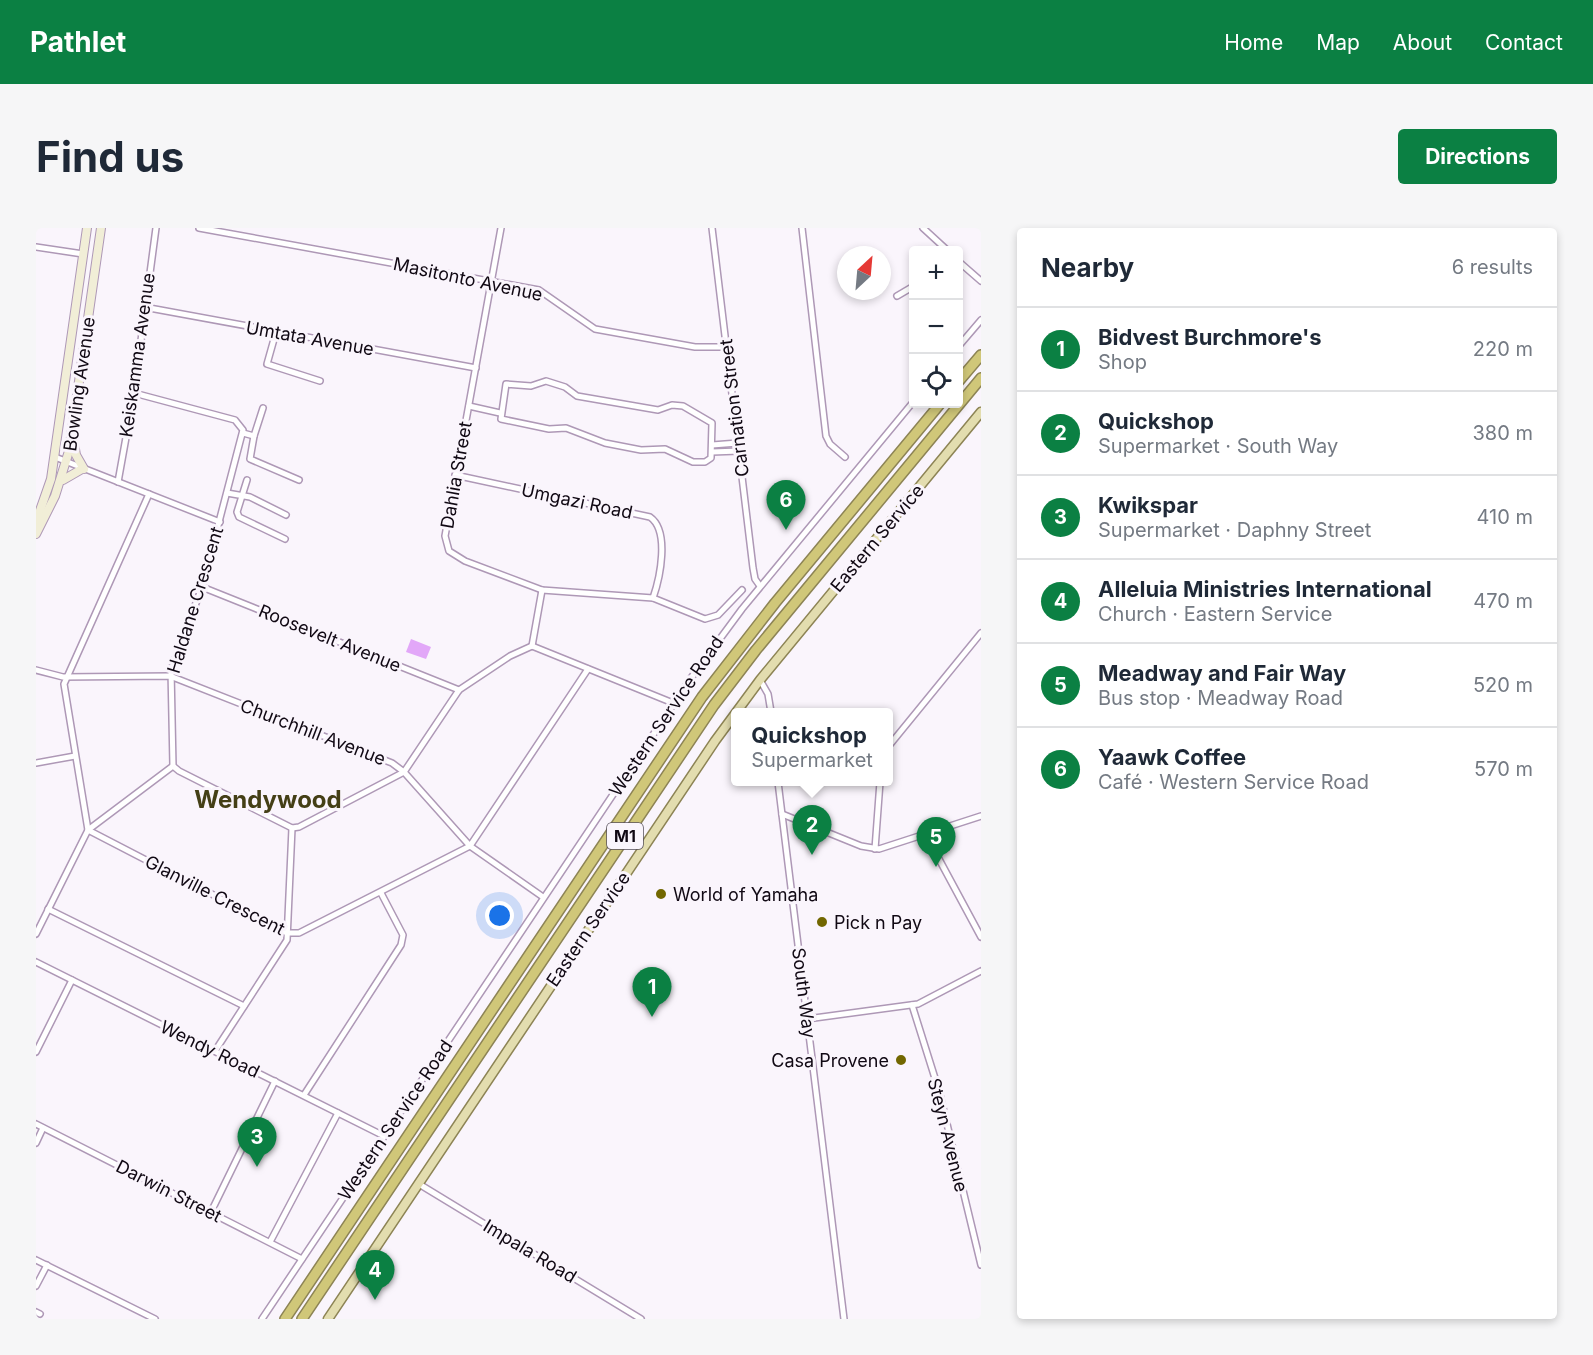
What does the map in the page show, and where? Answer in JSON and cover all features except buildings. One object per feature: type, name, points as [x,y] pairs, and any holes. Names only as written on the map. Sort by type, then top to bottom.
[{"type":"highway","points":[[963,376],[981,355]]},
{"type":"highway","name":"M1","points":[[302,1319],[714,705],[756,650],[981,378]]},
{"type":"highway","name":"M1","points":[[285,1319],[696,705],[769,610],[937,408]]},
{"type":"main road","name":"Bowling Avenue","points":[[36,522],[49,489],[87,228]]},
{"type":"main road","name":"Bowling Avenue","points":[[36,534],[62,480],[67,462],[101,228]]},
{"type":"main road","name":"Eastern Service","points":[[740,708],[760,680],[981,412]]},
{"type":"main road","points":[[62,480],[83,469],[76,455],[73,432]]},
{"type":"main road","name":"Eastern Service","points":[[328,1319],[685,784],[731,720]]},
{"type":"street","name":"Keiskamma Avenue","points":[[118,482],[134,393],[156,228]]},
{"type":"street","name":"Masitonto Avenue","points":[[199,228],[543,291],[595,329],[695,347],[726,347]]},
{"type":"street","name":"Dahlia Street","points":[[501,228],[445,536],[449,550],[465,561],[542,590],[653,598],[708,619],[718,615],[742,590]]},
{"type":"street","name":"Carnation Street","points":[[710,228],[753,573],[760,586]]},
{"type":"street","points":[[802,228],[826,436],[830,444],[845,457]]},
{"type":"street","points":[[923,228],[943,246]]},
{"type":"street","points":[[36,247],[83,254]]},
{"type":"street","points":[[963,265],[981,281]]},
{"type":"street","points":[[897,296],[909,289]]},
{"type":"street","name":"Umtata Avenue","points":[[144,308],[476,368]]},
{"type":"street","points":[[963,341],[981,320]]},
{"type":"street","points":[[276,332],[267,364],[320,381]]},
{"type":"street","points":[[546,381],[565,387],[575,396],[658,410],[674,405],[686,407],[711,422],[712,445],[708,462],[693,462],[665,449],[641,450],[600,442],[566,428],[549,429],[506,422],[501,419],[501,413],[506,384],[531,387],[546,381]]},
{"type":"street","name":"Haldane Crescent","points":[[134,393],[235,420],[242,425],[243,433],[202,587],[170,676],[173,766]]},
{"type":"street","points":[[469,406],[501,413]]},
{"type":"street","name":"Western Service Road","points":[[262,1319],[543,897],[731,622],[909,407]]},
{"type":"street","points":[[263,408],[254,436],[250,459],[299,480]]},
{"type":"street","points":[[243,433],[254,436]]},
{"type":"street","points":[[712,445],[738,443]]},
{"type":"street","points":[[712,452],[739,451]]},
{"type":"street","points":[[54,457],[220,522]]},
{"type":"street","name":"Umgazi Road","points":[[455,475],[650,517],[659,528],[661,552],[661,570],[653,598]]},
{"type":"street","points":[[247,480],[237,512],[242,520],[285,539]]},
{"type":"street","points":[[227,493],[242,495],[286,515]]},
{"type":"street","points":[[88,830],[64,687],[66,677],[149,494]]},
{"type":"street","name":"Roosevelt Avenue","points":[[202,587],[459,690]]},
{"type":"street","points":[[532,646],[542,590]]},
{"type":"street","points":[[893,741],[981,633]]},
{"type":"street","points":[[292,828],[355,799],[404,772],[459,690],[510,656],[532,646],[673,704]]},
{"type":"street","name":"Glanville Crescent","points":[[88,830],[287,933],[299,933],[470,846],[588,669]]},
{"type":"street","name":"Churchhill Avenue","points":[[36,670],[66,677],[170,676],[386,760],[404,772],[470,846],[543,897]]},
{"type":"street","points":[[760,680],[768,694],[770,708]]},
{"type":"street","points":[[36,763],[75,756]]},
{"type":"street","points":[[36,934],[88,830],[173,766],[292,828]]},
{"type":"street","name":"South Way","points":[[778,786],[842,1319]]},
{"type":"street","points":[[875,849],[880,786]]},
{"type":"street","points":[[782,814],[875,849],[893,847],[981,816]]},
{"type":"street","points":[[215,1051],[281,950],[287,933],[292,828]]},
{"type":"street","points":[[926,835],[981,937]]},
{"type":"street","points":[[304,1095],[401,945],[403,935],[381,892]]},
{"type":"street","points":[[48,909],[244,1006]]},
{"type":"street","name":"Wendy Road","points":[[36,962],[384,1137]]},
{"type":"street","points":[[807,1019],[912,1005],[925,1001],[981,971]]},
{"type":"street","points":[[36,1052],[72,980]]},
{"type":"street","name":"Steyn Avenue","points":[[912,1005],[939,1091],[981,1265]]},
{"type":"street","points":[[211,1212],[275,1081]]},
{"type":"street","points":[[270,1242],[338,1113]]},
{"type":"street","name":"Darwin Street","points":[[36,1124],[302,1259]]},
{"type":"street","points":[[36,1143],[43,1128]]},
{"type":"street","name":"Impala Road","points":[[419,1184],[641,1319]]},
{"type":"street","points":[[36,1260],[155,1319]]},
{"type":"street","points":[[36,1286],[47,1265]]},
{"type":"shaded area","points":[[411,639],[431,647],[426,659],[406,652]]},
{"type":"place","name":"Yaawk Coffee","points":[[786,530]]},
{"type":"place","name":"Quickshop","points":[[812,855]]},
{"type":"place","name":"Meadway and Fair Way","points":[[936,867]]},
{"type":"place","name":"World of Yamaha","points":[[661,894]]},
{"type":"place","name":"Pick n Pay","points":[[822,922]]},
{"type":"place","name":"Bidvest Burchmore's","points":[[652,1017]]},
{"type":"place","name":"Casa Provene","points":[[901,1060]]},
{"type":"place","name":"Kwikspar","points":[[257,1167]]},
{"type":"place","name":"Alleluia Ministries International","points":[[375,1300]]},
{"type":"district","name":"Wendywood","points":[[268,799]]}]
